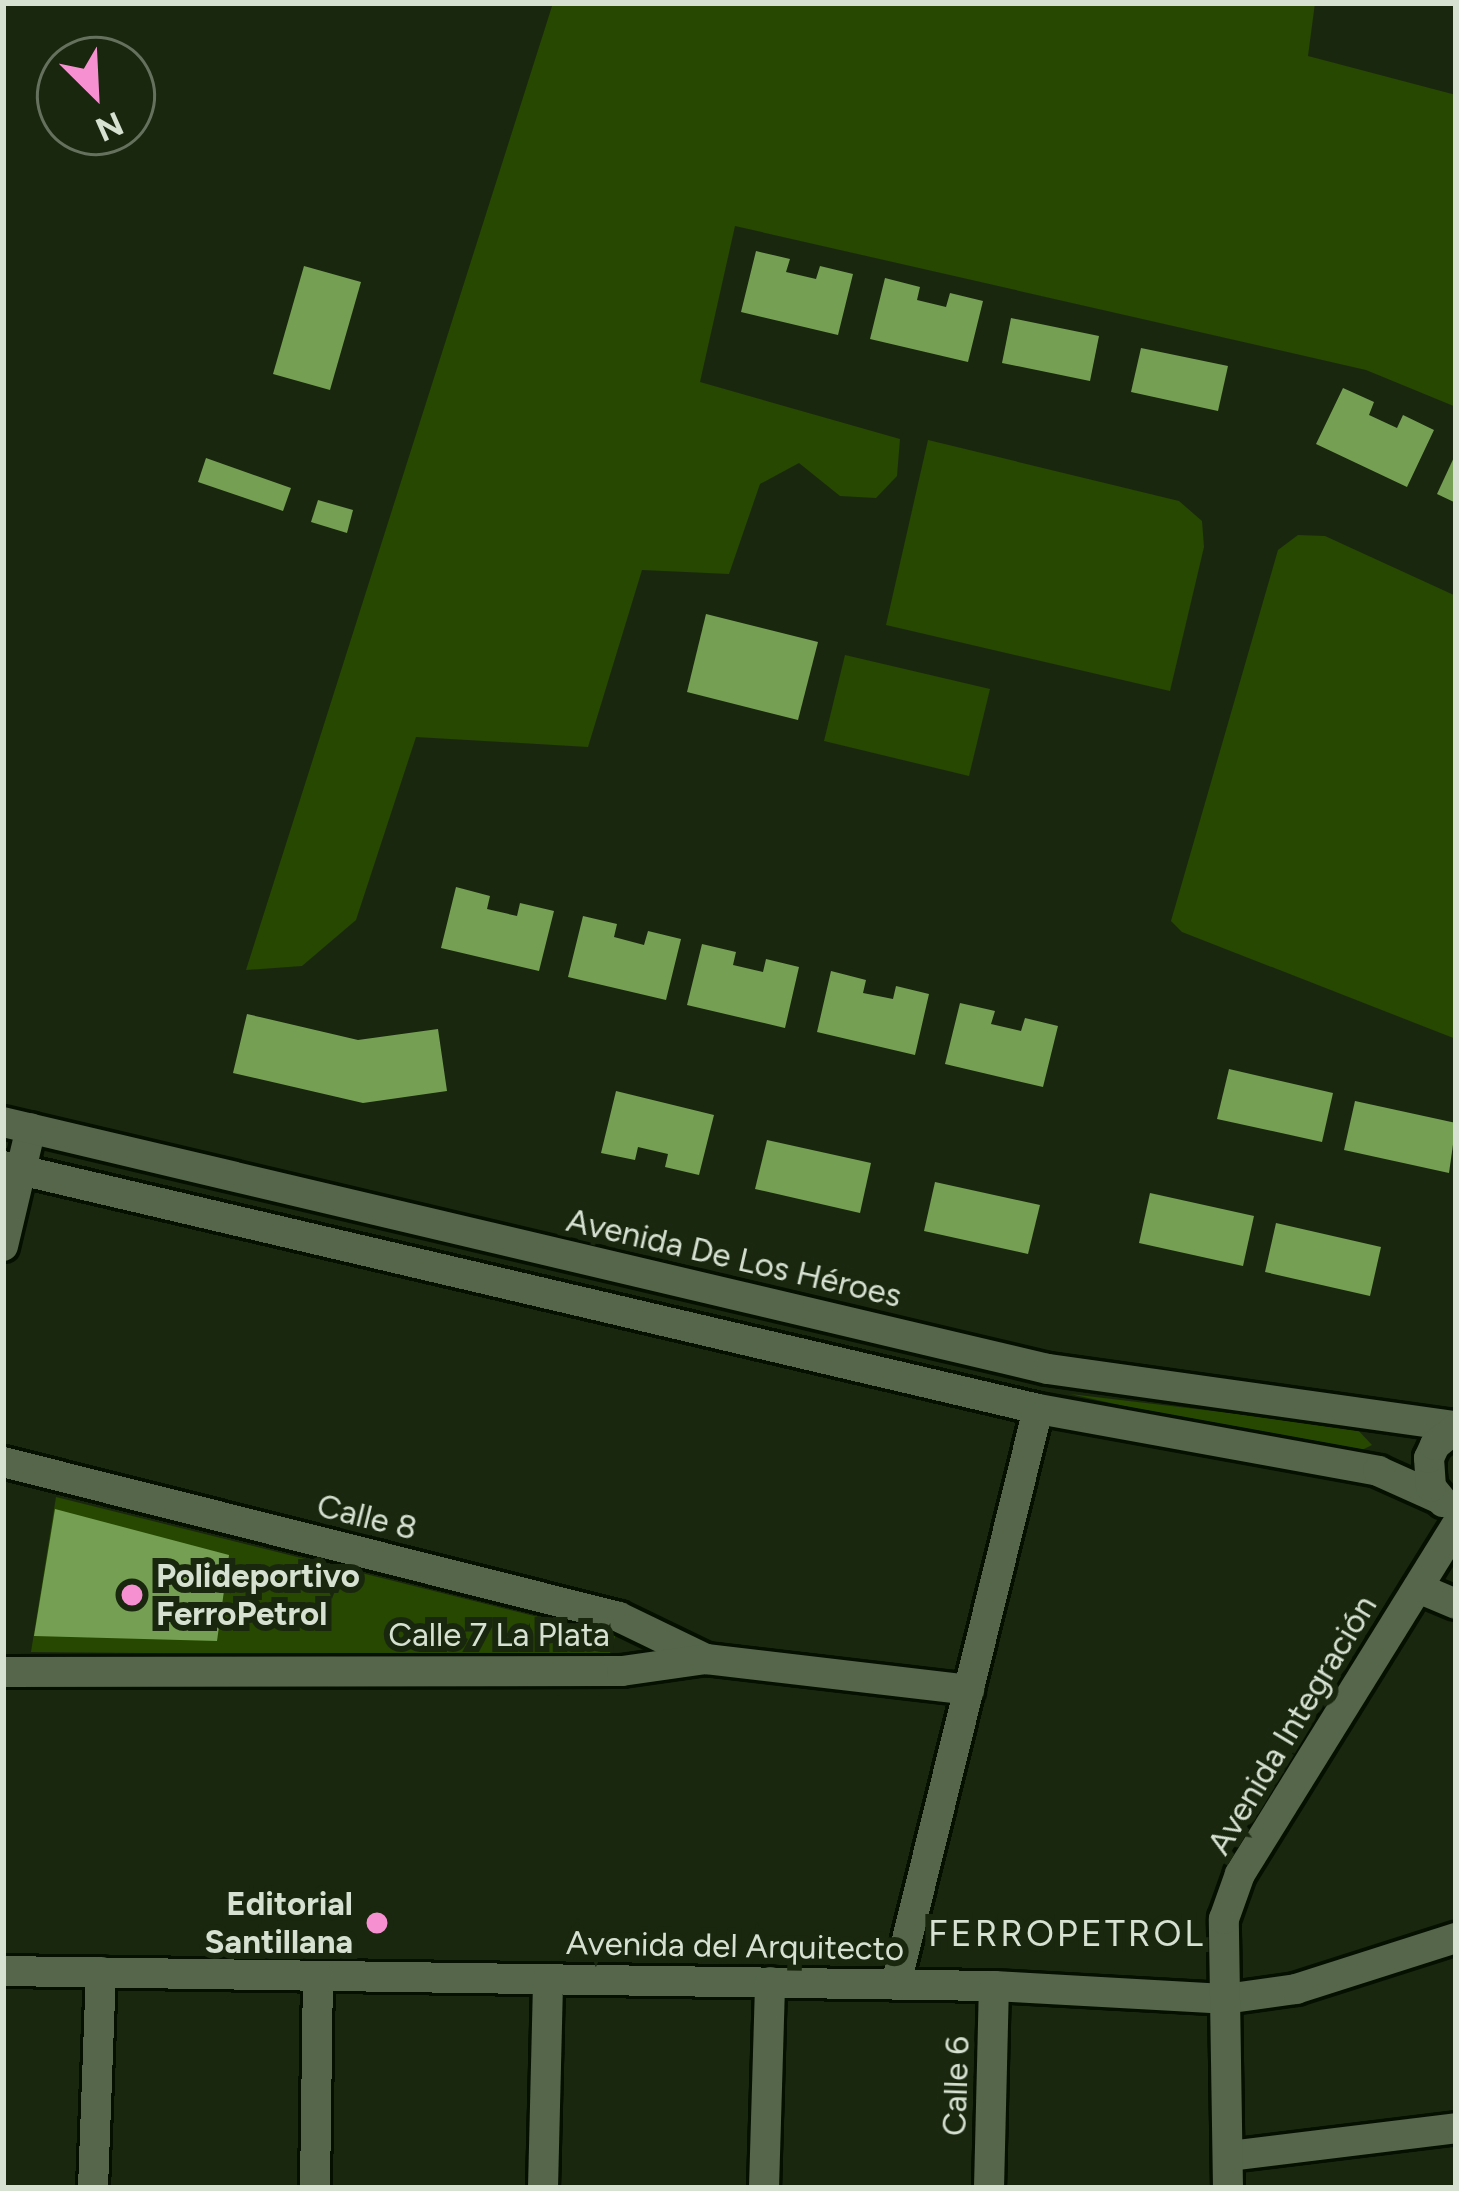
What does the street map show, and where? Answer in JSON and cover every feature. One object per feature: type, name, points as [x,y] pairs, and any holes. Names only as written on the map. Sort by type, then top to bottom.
[{"type":"street","points":[[3,1246],[17,1125]]},
{"type":"street","name":"Avenida De Los Héroes","points":[[17,1125],[1048,1369],[1456,1427]]},
{"type":"street","points":[[11,1167],[1038,1409],[1378,1471],[1447,1504]]},
{"type":"street","points":[[896,1984],[1038,1409]]},
{"type":"street","points":[[1447,1504],[1428,1472],[1429,1458],[1444,1435],[1456,1427]]},
{"type":"street","name":"Calle 8","points":[[3,1462],[619,1617],[706,1659]]},
{"type":"street","name":"Avenida Integración","points":[[1228,2188],[1224,1919],[1240,1874],[1456,1526]]},
{"type":"street","points":[[1418,1588],[1456,1604]]},
{"type":"street","points":[[706,1659],[969,1690]]},
{"type":"street","name":"Calle 7 La Plata","points":[[3,1672],[622,1671],[706,1659]]},
{"type":"street","name":"Avenida del Arquitecto","points":[[3,1971],[994,1986],[1226,1999],[1296,1988],[1456,1937]]},
{"type":"street","points":[[93,2188],[100,1972]]},
{"type":"street","points":[[315,2188],[318,1976]]},
{"type":"street","points":[[542,2188],[548,1979]]},
{"type":"street","points":[[764,2188],[770,1982]]},
{"type":"street","name":"Calle 6","points":[[989,2188],[994,1986]]},
{"type":"street","points":[[1229,2156],[1456,2128]]},
{"type":"green space","points":[[553,3],[1315,3],[1308,56],[1456,95],[1456,407],[1366,370],[735,226],[700,382],[900,439],[897,476],[876,498],[840,496],[799,463],[760,484],[729,574],[642,570],[588,747],[416,737],[356,920],[302,966],[246,970]]},
{"type":"green space","points":[[928,440],[1179,501],[1202,521],[1204,547],[1170,691],[886,625]]},
{"type":"green space","points":[[1298,535],[1325,536],[1456,596],[1456,1039],[1182,932],[1171,921],[1278,550]]},
{"type":"green space","points":[[845,655],[990,689],[969,776],[824,741]]},
{"type":"green space","points":[[1070,1394],[1356,1428],[1372,1445],[1350,1456]]},
{"type":"green space","points":[[56,1497],[615,1636],[609,1657],[31,1652]]},
{"type":"building","points":[[756,251],[790,259],[786,272],[816,279],[820,266],[853,274],[838,335],[741,312]]},
{"type":"building","points":[[304,266],[361,282],[330,390],[273,374]]},
{"type":"building","points":[[885,278],[920,287],[917,300],[946,307],[950,293],[983,301],[968,362],[870,339]]},
{"type":"building","points":[[1011,318],[1099,336],[1090,381],[1002,363]]},
{"type":"building","points":[[1141,348],[1228,366],[1218,411],[1131,392]]},
{"type":"building","points":[[1343,388],[1374,402],[1369,415],[1397,428],[1403,415],[1434,430],[1407,487],[1316,444]]},
{"type":"building","points":[[1456,453],[1456,503],[1437,494]]},
{"type":"building","points":[[206,458],[291,488],[283,511],[198,482]]},
{"type":"building","points":[[318,500],[353,510],[347,533],[311,522]]},
{"type":"building","points":[[706,614],[818,642],[798,720],[687,692]]},
{"type":"building","points":[[456,887],[490,896],[487,909],[517,916],[520,903],[554,911],[539,971],[441,948]]},
{"type":"building","points":[[583,916],[617,924],[614,937],[644,945],[648,931],[681,939],[666,1000],[568,977]]},
{"type":"building","points":[[702,944],[736,952],[733,965],[763,972],[766,959],[799,967],[785,1028],[687,1005]]},
{"type":"building","points":[[831,971],[866,980],[863,993],[893,999],[896,986],[929,994],[915,1055],[817,1032]]},
{"type":"building","points":[[960,1003],[995,1011],[991,1024],[1021,1031],[1025,1018],[1058,1026],[1043,1087],[945,1064]]},
{"type":"building","points":[[247,1014],[358,1040],[438,1029],[447,1091],[363,1103],[233,1073]]},
{"type":"building","points":[[1229,1069],[1333,1093],[1322,1142],[1217,1119]]},
{"type":"building","points":[[616,1091],[714,1115],[699,1175],[665,1167],[668,1154],[638,1147],[635,1160],[601,1153]]},
{"type":"building","points":[[1355,1101],[1456,1123],[1449,1173],[1344,1150]]},
{"type":"building","points":[[767,1140],[871,1163],[860,1213],[755,1189]]},
{"type":"building","points":[[935,1182],[1040,1205],[1028,1254],[924,1231]]},
{"type":"building","points":[[1150,1193],[1254,1216],[1243,1266],[1139,1243]]},
{"type":"building","points":[[1276,1223],[1381,1247],[1370,1296],[1265,1272]]},
{"type":"building","name":"Polideportivo FerroPetrol","points":[[55,1509],[229,1555],[217,1641],[34,1636]]},
{"type":"place","name":"Polideportivo FerroPetrol","points":[[132,1595]]},
{"type":"place","name":"Editorial Santillana","points":[[377,1923]]},
{"type":"district","name":"FERROPETROL","points":[[1067,1934]]}]
